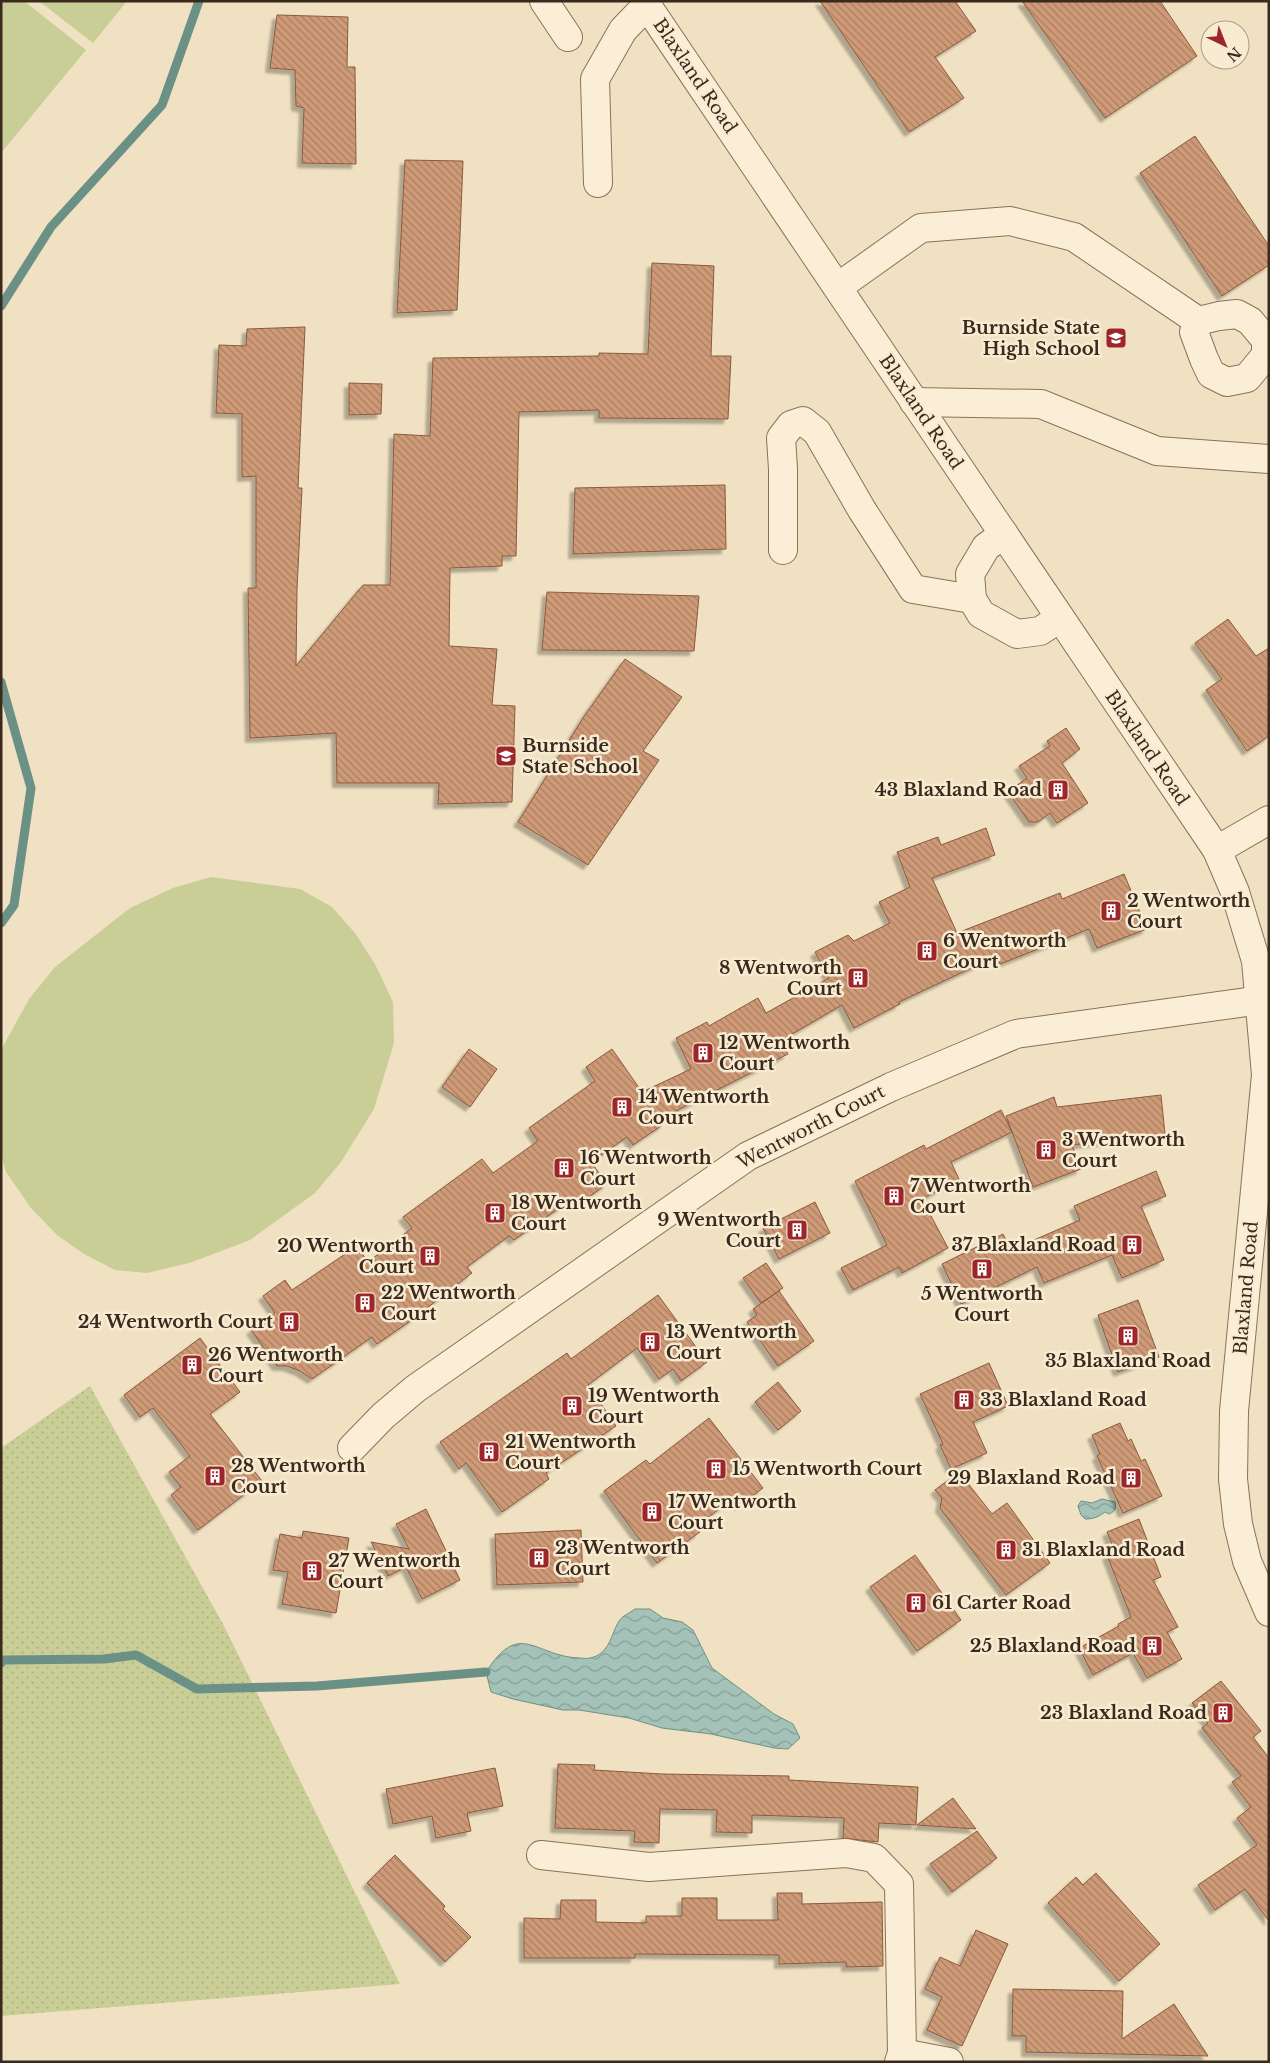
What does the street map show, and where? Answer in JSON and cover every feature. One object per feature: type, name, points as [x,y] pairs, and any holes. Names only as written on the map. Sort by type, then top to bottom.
[{"type":"street","points":[[544,1],[568,37]]},
{"type":"street","points":[[598,183],[595,79],[623,30],[646,3]]},
{"type":"street","name":"Blaxland Road","points":[[646,3],[1217,850],[1235,892],[1256,961],[1261,1000],[1266,1075],[1262,1190],[1234,1411],[1233,1479],[1238,1524],[1247,1561],[1269,1612]]},
{"type":"street","points":[[838,287],[921,228],[1010,221],[1074,237],[1198,321]]},
{"type":"street","points":[[914,402],[1041,404],[1158,451],[1269,459]]},
{"type":"street","points":[[783,550],[781,438],[791,425],[803,421],[817,432],[862,510],[913,589],[972,599]]},
{"type":"street","points":[[1004,534],[986,546],[970,574],[972,599],[981,614],[1017,634],[1040,631],[1060,618]]},
{"type":"street","points":[[1217,850],[1269,820]]},
{"type":"street","name":"Wentworth Court","points":[[352,1448],[383,1416],[415,1389],[748,1156],[891,1087],[1016,1034],[1261,1000]]},
{"type":"street","points":[[540,1855],[649,1867],[846,1854],[874,1858],[899,1884],[900,2057],[949,2062]]},
{"type":"green space","points":[[1,1],[24,1],[86,50],[1,153]]},
{"type":"green space","points":[[39,1],[127,1],[93,43]]},
{"type":"green space","points":[[211,877],[300,889],[332,907],[355,933],[375,964],[393,1002],[394,1043],[374,1109],[341,1162],[315,1193],[250,1240],[189,1263],[147,1273],[115,1270],[84,1254],[57,1235],[31,1208],[6,1172],[1,1154],[1,1050],[29,999],[55,967],[130,908],[173,888]]},
{"type":"green space","points":[[90,1386],[223,1624],[400,1984],[1,2016],[1,1448]]},
{"type":"water","points":[[1102,1499],[1115,1502],[1113,1512],[1109,1514],[1105,1512],[1088,1519],[1081,1515],[1078,1506],[1081,1501],[1092,1503]]},
{"type":"water","points":[[635,1609],[650,1609],[663,1618],[682,1622],[693,1630],[712,1668],[774,1714],[793,1724],[800,1738],[788,1749],[774,1748],[711,1734],[662,1728],[629,1718],[579,1710],[563,1710],[491,1692],[486,1672],[498,1656],[509,1647],[528,1644],[563,1656],[590,1658],[597,1656],[606,1648],[620,1619]]},
{"type":"building","points":[[820,1],[955,1],[976,31],[935,57],[964,98],[909,132]]},
{"type":"building","points":[[1022,1],[1160,1],[1197,56],[1105,118]]},
{"type":"building","points":[[277,15],[348,17],[347,67],[355,67],[356,164],[302,163],[304,108],[296,106],[295,70],[270,68]]},
{"type":"building","points":[[1195,136],[1269,246],[1269,265],[1222,296],[1140,173]]},
{"type":"building","points":[[405,160],[463,161],[457,310],[397,313]]},
{"type":"building","points":[[652,263],[714,266],[711,356],[731,356],[728,419],[599,418],[599,410],[519,412],[516,556],[502,556],[502,566],[450,568],[449,646],[497,649],[492,705],[515,706],[512,802],[438,804],[439,783],[337,783],[336,733],[250,738],[248,588],[256,588],[256,476],[242,477],[242,414],[216,413],[219,345],[246,346],[247,329],[305,327],[298,488],[302,488],[297,589],[296,666],[363,585],[390,585],[394,434],[430,436],[433,358],[599,356],[599,353],[648,354]]},
{"type":"building","points":[[349,383],[382,384],[381,414],[349,415]]},
{"type":"building","points":[[725,485],[726,549],[573,554],[575,488]]},
{"type":"building","points":[[547,592],[699,596],[694,651],[542,650]]},
{"type":"building","points":[[1228,619],[1256,656],[1269,648],[1269,736],[1247,751],[1206,690],[1222,679],[1195,643]]},
{"type":"building","points":[[625,659],[682,697],[643,751],[659,760],[588,865],[518,822],[585,715]]},
{"type":"building","name":"43 Blaxland Road","points":[[1066,728],[1080,749],[1062,763],[1088,803],[1057,823],[1050,813],[1038,822],[1029,822],[1008,792],[1027,778],[1019,766],[1050,746],[1047,741]]},
{"type":"building","points":[[986,828],[995,855],[932,878],[957,933],[1060,893],[1062,899],[1124,874],[1147,929],[1097,948],[1089,929],[1000,964],[997,956],[899,1002],[900,1004],[854,1028],[842,1005],[780,1041],[788,1054],[660,1119],[664,1124],[633,1145],[627,1137],[591,1162],[607,1184],[576,1206],[572,1199],[514,1240],[509,1236],[467,1267],[472,1273],[409,1322],[377,1344],[372,1337],[312,1379],[300,1371],[287,1366],[277,1366],[251,1330],[275,1313],[263,1296],[285,1280],[292,1290],[357,1246],[368,1262],[412,1228],[403,1217],[482,1159],[493,1173],[538,1141],[529,1128],[595,1081],[586,1067],[612,1049],[642,1092],[691,1069],[676,1038],[707,1022],[709,1026],[758,998],[766,1013],[829,978],[815,952],[848,935],[854,941],[890,923],[879,902],[910,887],[897,852],[938,837],[941,845]]},
{"type":"building","points":[[469,1049],[497,1069],[470,1107],[442,1087]]},
{"type":"building","points":[[1161,1095],[1165,1134],[1072,1145],[1081,1169],[1033,1187],[1006,1116],[1054,1097],[1057,1107]]},
{"type":"building","points":[[1001,1110],[1012,1132],[951,1162],[959,1179],[922,1199],[948,1248],[902,1273],[899,1267],[853,1290],[841,1268],[887,1245],[855,1181],[924,1145],[926,1149]]},
{"type":"building","points":[[1156,1171],[1166,1196],[1141,1206],[1164,1260],[1122,1278],[1112,1255],[1044,1283],[1037,1267],[961,1304],[942,1264],[1003,1234],[1011,1250],[1080,1220],[1074,1206]]},
{"type":"building","name":"9 Wentworth Court","points":[[815,1202],[830,1233],[779,1259],[763,1228]]},
{"type":"building","points":[[766,1263],[783,1288],[761,1303],[743,1278]]},
{"type":"building","points":[[779,1291],[814,1341],[778,1366],[747,1322],[757,1315],[753,1309]]},
{"type":"building","points":[[658,1295],[707,1362],[681,1381],[673,1369],[659,1379],[637,1348],[588,1385],[616,1426],[546,1473],[549,1479],[502,1512],[466,1463],[459,1469],[440,1442],[567,1353],[571,1359]]},
{"type":"building","name":"35 Blaxland Road","points":[[1138,1300],[1159,1357],[1118,1372],[1098,1315]]},
{"type":"building","points":[[200,1338],[240,1392],[210,1414],[262,1481],[198,1530],[171,1495],[181,1487],[169,1472],[190,1456],[153,1408],[140,1417],[124,1395]]},
{"type":"building","name":"33 Blaxland Road","points":[[989,1363],[1008,1406],[973,1422],[987,1453],[951,1469],[940,1445],[943,1444],[920,1394]]},
{"type":"building","points":[[778,1382],[801,1411],[778,1430],[755,1402]]},
{"type":"building","points":[[709,1418],[763,1488],[739,1506],[733,1498],[696,1527],[700,1532],[657,1563],[604,1491],[646,1460],[650,1464]]},
{"type":"building","name":"29 Blaxland Road","points":[[1120,1423],[1128,1441],[1131,1439],[1141,1461],[1145,1459],[1162,1496],[1123,1513],[1097,1456],[1100,1454],[1092,1435]]},
{"type":"building","name":"31 Blaxland Road","points":[[959,1472],[992,1514],[1007,1503],[1050,1563],[1006,1595],[940,1508],[942,1498],[935,1490]]},
{"type":"building","points":[[426,1509],[460,1580],[422,1599],[406,1567],[388,1576],[371,1542],[409,1549],[396,1524]]},
{"type":"building","points":[[1139,1519],[1161,1577],[1153,1580],[1178,1627],[1167,1632],[1182,1659],[1147,1678],[1133,1653],[1093,1675],[1079,1648],[1119,1626],[1118,1624],[1131,1617],[1107,1555],[1115,1551],[1107,1532]]},
{"type":"building","name":"23 Wentworth Court","points":[[581,1530],[583,1582],[497,1585],[495,1534]]},
{"type":"building","name":"27 Wentworth Court","points":[[303,1531],[349,1538],[336,1613],[282,1604],[288,1572],[273,1570],[280,1534],[302,1538]]},
{"type":"building","name":"61 Carter Road","points":[[915,1555],[961,1620],[917,1651],[870,1587]]},
{"type":"building","points":[[1221,1681],[1261,1731],[1253,1737],[1269,1758],[1269,1921],[1245,1889],[1215,1910],[1198,1885],[1257,1845],[1237,1818],[1251,1807],[1232,1782],[1241,1776],[1202,1728],[1208,1723],[1192,1703]]},
{"type":"building","points":[[558,1764],[595,1765],[594,1770],[662,1774],[789,1776],[789,1780],[918,1787],[916,1825],[879,1823],[878,1842],[843,1838],[844,1818],[752,1815],[752,1833],[716,1832],[717,1810],[660,1809],[659,1843],[634,1842],[635,1831],[555,1828]]},
{"type":"building","points":[[495,1768],[503,1806],[467,1813],[471,1831],[436,1838],[432,1816],[393,1824],[386,1789]]},
{"type":"building","points":[[953,1798],[976,1829],[917,1825]]},
{"type":"building","points":[[977,1831],[997,1858],[952,1892],[930,1864]]},
{"type":"building","points":[[395,1855],[445,1906],[443,1909],[471,1937],[445,1962],[367,1883]]},
{"type":"building","points":[[1096,1873],[1160,1944],[1119,1981],[1048,1903],[1076,1877],[1083,1885]]},
{"type":"building","points":[[777,1893],[802,1893],[802,1904],[882,1902],[883,1966],[846,1967],[846,1962],[779,1964],[779,1955],[635,1954],[635,1958],[524,1958],[524,1918],[560,1919],[561,1900],[596,1900],[596,1922],[646,1923],[646,1916],[682,1916],[682,1898],[717,1898],[717,1920],[778,1920]]},
{"type":"building","points":[[976,1930],[1008,1944],[962,2046],[927,2030],[942,1997],[925,1989],[940,1957],[960,1966]]},
{"type":"building","points":[[1013,1989],[1123,1991],[1122,2039],[1174,2004],[1208,2056],[1026,2052],[1026,2036],[1012,2036]]},
{"type":"waterway","points":[[1,306],[51,227],[162,105],[199,1]]},
{"type":"waterway","points":[[1,682],[31,788],[14,905],[1,923]]},
{"type":"waterway","points":[[1,1663],[3,1660],[104,1659],[136,1655],[197,1689],[317,1686],[486,1672]]},
{"type":"place","name":"Burnside State High School","points":[[1116,338]]},
{"type":"place","name":"Burnside State School","points":[[506,756]]},
{"type":"place","name":"43 Blaxland Road","points":[[1058,790]]},
{"type":"place","name":"2 Wentworth Court","points":[[1111,911]]},
{"type":"place","name":"6 Wentworth Court","points":[[927,951]]},
{"type":"place","name":"8 Wentworth Court","points":[[858,978]]},
{"type":"place","name":"12 Wentworth Court","points":[[703,1053]]},
{"type":"place","name":"14 Wentworth Court","points":[[622,1107]]},
{"type":"place","name":"3 Wentworth Court","points":[[1046,1150]]},
{"type":"place","name":"16 Wentworth Court","points":[[564,1168]]},
{"type":"place","name":"7 Wentworth Court","points":[[894,1196]]},
{"type":"place","name":"18 Wentworth Court","points":[[495,1213]]},
{"type":"place","name":"9 Wentworth Court","points":[[797,1230]]},
{"type":"place","name":"37 Blaxland Road","points":[[1132,1245]]},
{"type":"place","name":"20 Wentworth Court","points":[[430,1256]]},
{"type":"place","name":"5 Wentworth Court","points":[[982,1269]]},
{"type":"place","name":"22 Wentworth Court","points":[[365,1303]]},
{"type":"place","name":"24 Wentworth Court","points":[[289,1322]]},
{"type":"place","name":"35 Blaxland Road","points":[[1128,1336]]},
{"type":"place","name":"13 Wentworth Court","points":[[650,1342]]},
{"type":"place","name":"26 Wentworth Court","points":[[192,1365]]},
{"type":"place","name":"33 Blaxland Road","points":[[964,1400]]},
{"type":"place","name":"19 Wentworth Court","points":[[572,1406]]},
{"type":"place","name":"21 Wentworth Court","points":[[489,1452]]},
{"type":"place","name":"15 Wentworth Court","points":[[716,1469]]},
{"type":"place","name":"28 Wentworth Court","points":[[215,1476]]},
{"type":"place","name":"29 Blaxland Road","points":[[1131,1478]]},
{"type":"place","name":"17 Wentworth Court","points":[[652,1512]]},
{"type":"place","name":"31 Blaxland Road","points":[[1006,1550]]},
{"type":"place","name":"23 Wentworth Court","points":[[539,1558]]},
{"type":"place","name":"27 Wentworth Court","points":[[312,1571]]},
{"type":"place","name":"61 Carter Road","points":[[916,1603]]},
{"type":"place","name":"25 Blaxland Road","points":[[1152,1646]]},
{"type":"place","name":"23 Blaxland Road","points":[[1223,1713]]}]
